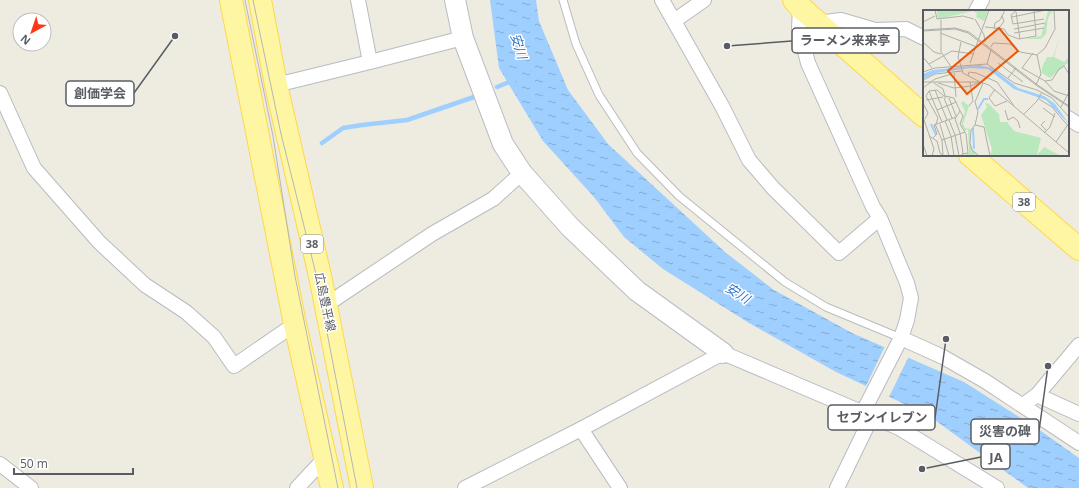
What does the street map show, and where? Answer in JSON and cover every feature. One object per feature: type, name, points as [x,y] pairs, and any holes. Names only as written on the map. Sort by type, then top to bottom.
[{"type":"main road","points":[[231,0],[295,324],[332,488]]},
{"type":"main road","name":"広島豊平線","points":[[260,0],[276,85],[326,305],[362,488]]},
{"type":"main road","points":[[797,4],[923,115]]},
{"type":"main road","name":"38","points":[[971,156],[1079,249]]},
{"type":"street","points":[[358,0],[370,62]]},
{"type":"street","points":[[455,0],[463,38],[503,144],[522,174],[570,228],[637,291],[723,353],[866,411],[899,428],[997,488]]},
{"type":"street","points":[[662,0],[722,106],[749,160],[773,188],[839,253],[880,218]]},
{"type":"street","points":[[674,21],[704,0]]},
{"type":"street","points":[[977,10],[982,0]]},
{"type":"street","points":[[797,4],[799,28],[808,63],[873,207],[880,218],[907,283],[911,298],[907,320],[899,343],[866,411],[837,488]]},
{"type":"street","points":[[818,23],[841,20],[875,30],[906,29],[923,38]]},
{"type":"street","points":[[276,85],[463,38]]},
{"type":"street","points":[[0,93],[34,168],[104,247],[145,286],[186,312],[214,337],[234,366],[295,324]]},
{"type":"street","points":[[1069,119],[1079,125]]},
{"type":"street","points":[[326,305],[432,234],[493,199],[522,174]]},
{"type":"street","points":[[899,343],[943,358],[986,381],[1079,442]]},
{"type":"street","points":[[1023,405],[1037,395],[1079,345]]},
{"type":"street","points":[[473,486],[723,353]]},
{"type":"street","points":[[1037,395],[1079,414]]},
{"type":"street","points":[[580,429],[620,488]]},
{"type":"street","points":[[297,488],[325,458]]},
{"type":"street","points":[[0,464],[30,488]]},
{"type":"lane","points":[[563,0],[576,44],[599,95],[637,153],[679,196],[785,282],[826,307],[899,343]]},
{"type":"water","name":"安川","points":[[490,0],[536,0],[539,21],[568,90],[608,144],[725,252],[774,290],[852,333],[964,382],[1041,431],[1079,458],[1079,488],[1028,488],[928,415],[836,372],[749,323],[663,269],[624,237],[594,197],[543,141],[499,68]]},
{"type":"pier","points":[[885,346],[909,356],[888,399],[865,388]]},
{"type":"waterway","points":[[497,87],[514,80]]},
{"type":"waterway","points":[[322,143],[343,128],[407,120],[474,97]]},
{"type":"tram line","points":[[245,0],[273,136],[295,276],[338,488]]},
{"type":"tram line","points":[[253,0],[281,134],[315,270],[357,488]]},
{"type":"place","name":"創価学会","points":[[175,36]]},
{"type":"place","name":"ラーメン来来亭","points":[[727,46]]},
{"type":"place","name":"セブンイレブン","points":[[946,339]]},
{"type":"place","name":"災害の碑","points":[[1048,366]]},
{"type":"place","name":"JA","points":[[922,469]]}]
